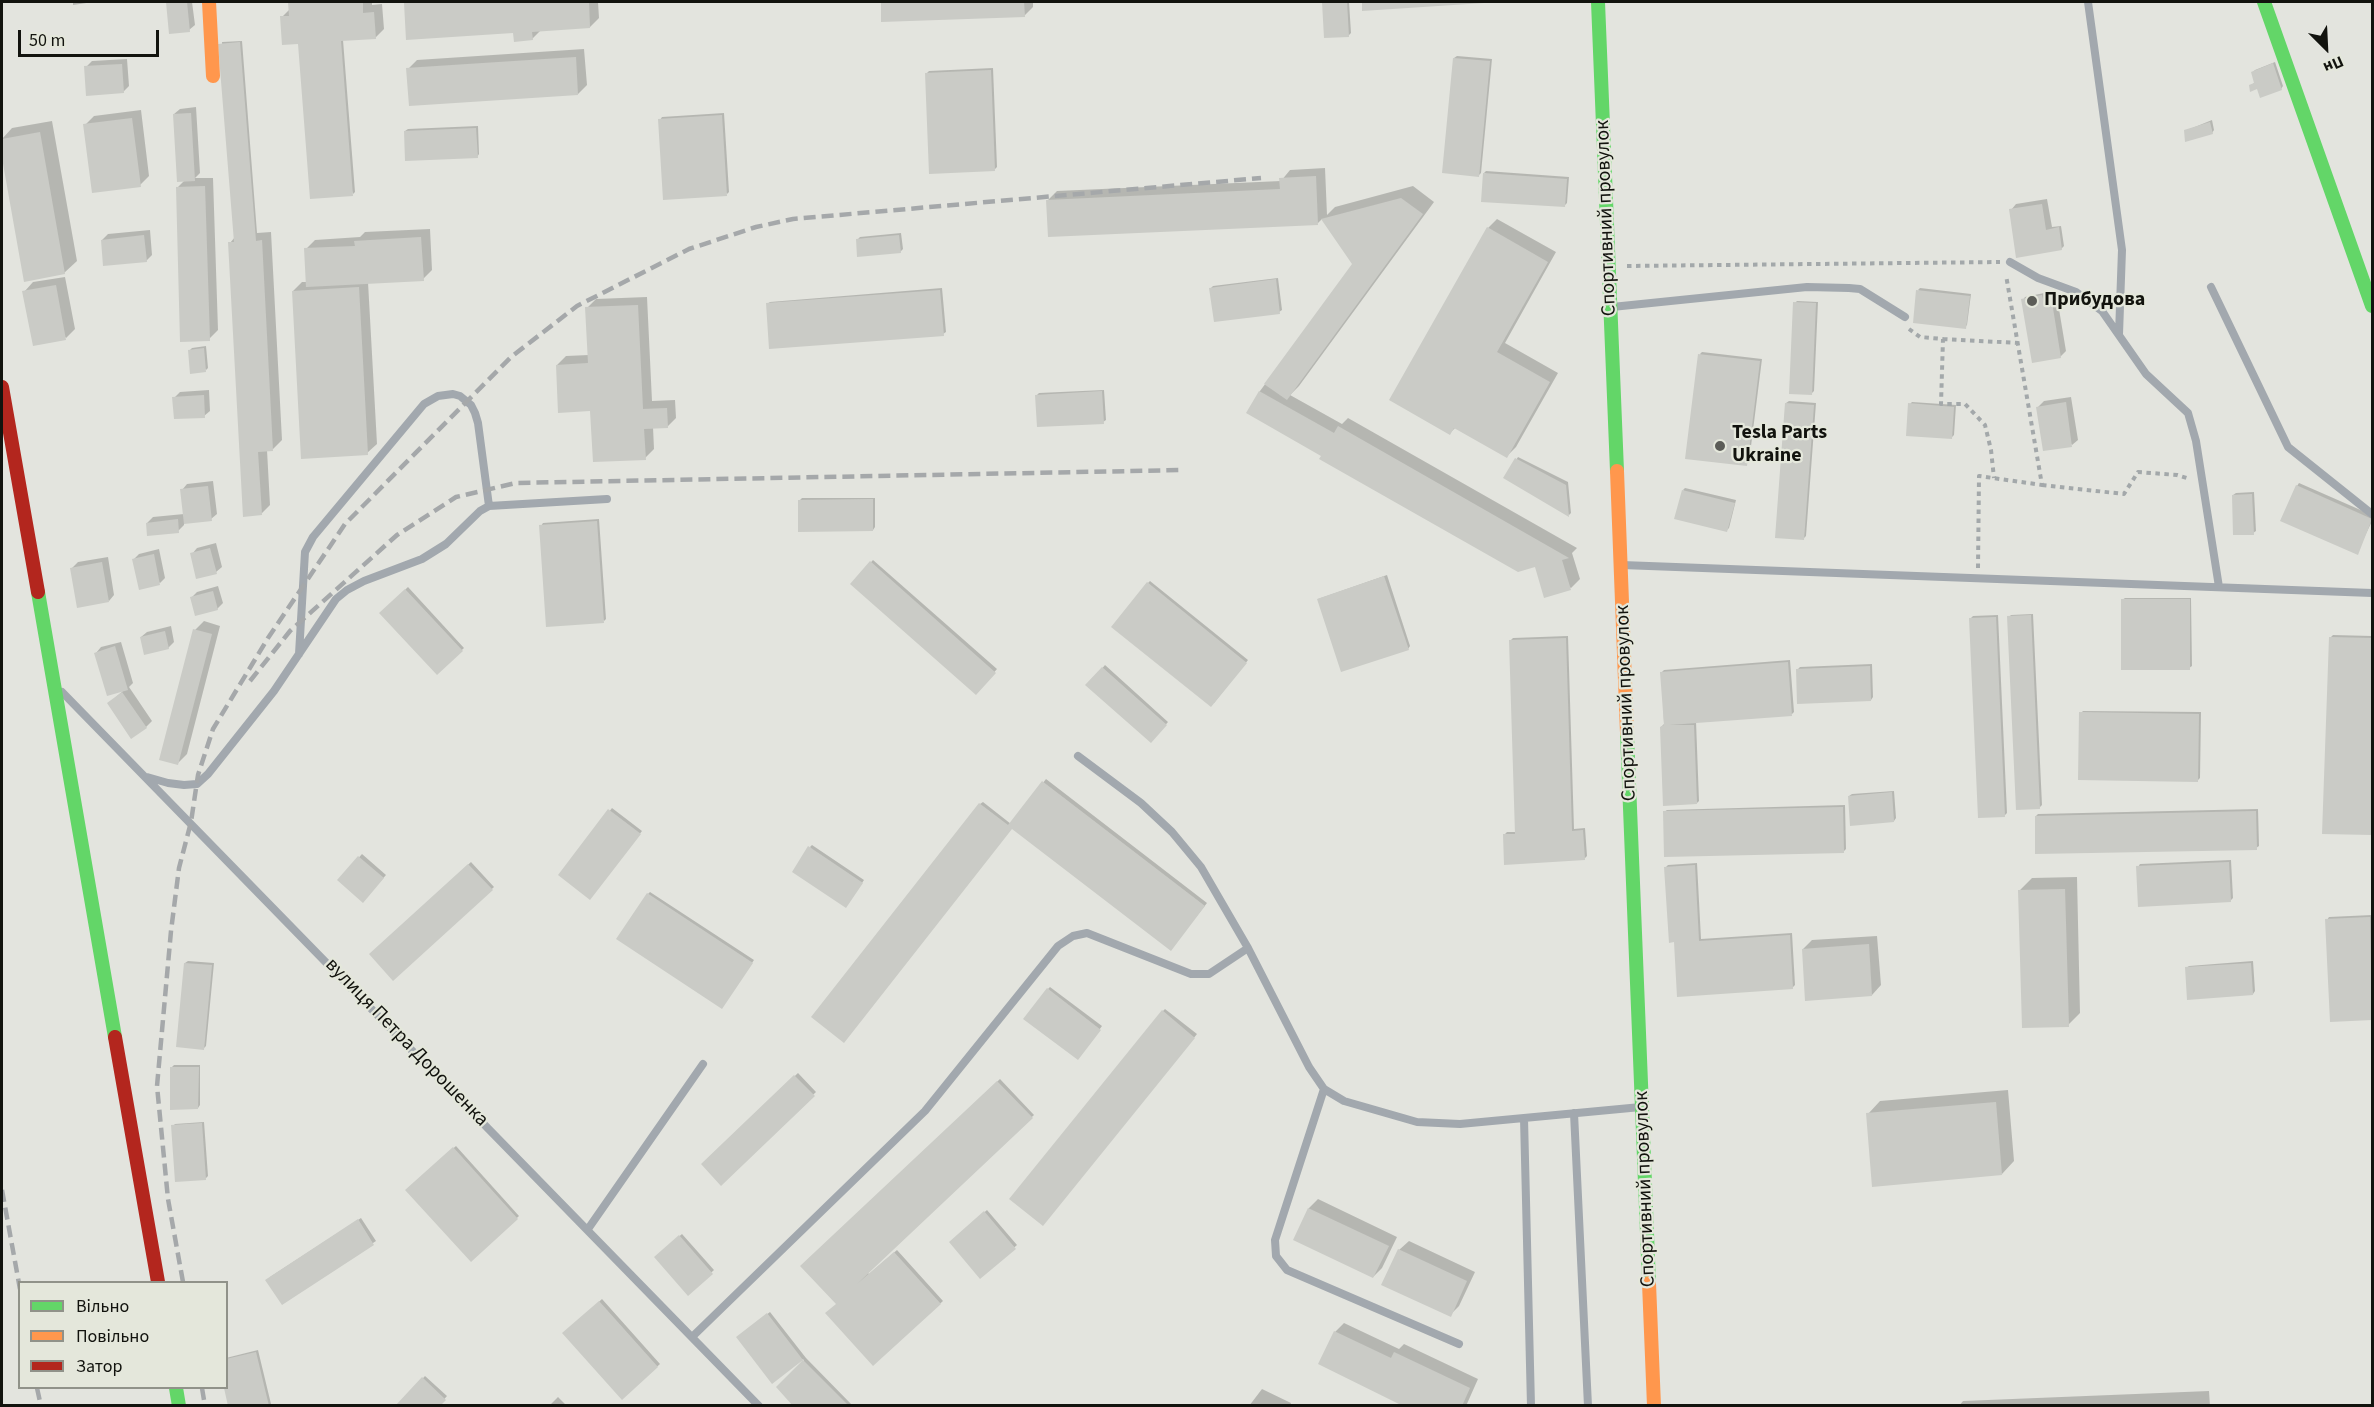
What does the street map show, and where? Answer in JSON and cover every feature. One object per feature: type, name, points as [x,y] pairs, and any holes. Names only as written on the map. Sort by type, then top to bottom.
[{"type":"street","points":[[209,2],[213,76]]},
{"type":"street","name":"Спортивний провулок","points":[[1598,2],[1654,1406]]},
{"type":"street","points":[[2264,2],[2373,306]]},
{"type":"street","points":[[2,387],[51,681],[158,1281]]},
{"type":"street","points":[[176,1389],[179,1406]]},
{"type":"lane","points":[[2088,2],[2122,250],[2119,334]]},
{"type":"lane","points":[[2007,262],[2038,278],[2076,292],[2102,311],[2146,374],[2188,413],[2196,441],[2219,587]]},
{"type":"lane","points":[[1611,307],[1807,287],[1849,288],[1860,289],[1905,317]]},
{"type":"lane","points":[[2211,287],[2288,447],[2373,514]]},
{"type":"lane","points":[[299,656],[305,552],[313,537],[424,404],[438,396],[453,394],[460,396],[475,412],[489,506]]},
{"type":"lane","points":[[146,777],[184,785],[196,784],[207,774],[274,691],[336,599],[347,590],[364,581],[422,559],[446,544],[480,510],[489,506],[607,499]]},
{"type":"lane","points":[[1621,565],[2373,593]]},
{"type":"lane","name":"вулиця Петра Дорошенка","points":[[51,681],[759,1406]]},
{"type":"lane","points":[[1078,756],[1141,803],[1172,831],[1201,867],[1248,948],[1309,1067],[1324,1089],[1344,1101],[1417,1122],[1460,1124],[1642,1107]]},
{"type":"lane","points":[[692,1337],[925,1111],[1058,946],[1072,936],[1087,933],[1191,974],[1209,974],[1248,948]]},
{"type":"lane","points":[[588,1230],[703,1064]]},
{"type":"lane","points":[[1324,1089],[1275,1240],[1276,1256],[1287,1269],[1458,1344]]},
{"type":"lane","points":[[1574,1113],[1587,1406]]},
{"type":"lane","points":[[1524,1118],[1531,1406]]},
{"type":"path","points":[[1609,266],[2007,262],[2042,485]]},
{"type":"path","points":[[1905,317],[1909,330],[1920,337],[2018,343]]},
{"type":"path","points":[[1943,339],[1941,404],[1965,404],[1985,425],[1994,478]]},
{"type":"path","points":[[1978,579],[1979,476],[2124,494],[2138,472],[2177,475],[2203,482]]},
{"type":"building","points":[[166,2],[187,2],[190,32],[169,34]]},
{"type":"building","points":[[288,2],[363,2],[363,13],[374,12],[376,39],[341,41],[353,196],[310,199],[298,44],[282,45],[280,16],[289,16]]},
{"type":"building","points":[[589,2],[590,28],[532,32],[533,40],[514,42],[513,33],[406,40],[404,3]]},
{"type":"building","points":[[881,2],[1024,2],[1025,17],[881,22]]},
{"type":"building","points":[[1322,2],[1347,2],[1349,37],[1324,38]]},
{"type":"building","points":[[1362,2],[1484,2],[1484,3],[1362,11]]},
{"type":"building","points":[[240,42],[256,241],[262,240],[273,451],[258,452],[262,515],[243,517],[228,242],[234,242],[218,44]]},
{"type":"building","points":[[576,57],[578,95],[409,106],[406,68]]},
{"type":"building","points":[[1453,58],[1490,61],[1479,177],[1442,173]]},
{"type":"building","points":[[2273,63],[2282,90],[2260,98],[2257,89],[2250,92],[2249,85],[2254,83],[2251,72]]},
{"type":"building","points":[[122,64],[124,93],[86,96],[84,66]]},
{"type":"building","points":[[991,70],[995,171],[929,174],[925,73]]},
{"type":"building","points":[[191,113],[195,181],[177,182],[173,114]]},
{"type":"building","points":[[722,115],[727,196],[663,200],[658,119]]},
{"type":"building","points":[[132,118],[141,187],[92,193],[83,124]]},
{"type":"building","points":[[2210,122],[2213,134],[2185,142],[2184,130]]},
{"type":"building","points":[[476,128],[478,158],[405,161],[404,131]]},
{"type":"building","points":[[40,132],[65,274],[24,282],[2,158],[2,139]]},
{"type":"building","points":[[1483,173],[1567,179],[1565,207],[1481,202]]},
{"type":"building","points":[[1316,176],[1318,225],[1048,237],[1046,200],[1280,189],[1279,178]]},
{"type":"building","points":[[205,186],[210,341],[180,342],[176,187]]},
{"type":"building","points":[[1401,198],[1423,214],[1287,400],[1264,384],[1352,264],[1321,219]]},
{"type":"building","points":[[2042,204],[2046,230],[2059,227],[2062,250],[2016,258],[2009,209]]},
{"type":"building","points":[[1487,227],[1548,262],[1497,352],[1550,382],[1507,458],[1454,428],[1450,435],[1389,400]]},
{"type":"building","points":[[144,235],[147,262],[103,266],[101,240]]},
{"type":"building","points":[[899,235],[901,253],[857,257],[856,239]]},
{"type":"building","points":[[421,237],[424,281],[306,287],[304,248],[355,246],[354,241]]},
{"type":"building","points":[[1276,279],[1280,314],[1214,322],[1209,288]]},
{"type":"building","points":[[56,285],[66,340],[33,346],[22,291]]},
{"type":"building","points":[[359,287],[368,455],[301,459],[292,291]]},
{"type":"building","points":[[940,290],[944,336],[769,349],[766,303]]},
{"type":"building","points":[[1916,290],[1970,296],[1966,329],[1913,323]]},
{"type":"building","points":[[2042,295],[2044,303],[2052,302],[2061,358],[2032,363],[2021,299]]},
{"type":"building","points":[[1793,302],[1816,303],[1812,395],[1789,394]]},
{"type":"building","points":[[638,305],[643,409],[667,408],[668,428],[644,429],[646,460],[593,462],[590,411],[558,413],[556,365],[588,363],[585,307]]},
{"type":"building","points":[[204,348],[206,372],[190,374],[188,350]]},
{"type":"building","points":[[1698,354],[1760,361],[1747,466],[1685,459]]},
{"type":"building","points":[[1102,391],[1104,424],[1037,427],[1035,395]]},
{"type":"building","points":[[1259,391],[1334,433],[1338,426],[1569,558],[1562,560],[1571,590],[1544,598],[1535,567],[1518,572],[1319,459],[1321,456],[1246,413]]},
{"type":"building","points":[[204,395],[205,418],[174,419],[172,397]]},
{"type":"building","points":[[2066,402],[2072,447],[2043,451],[2036,407]]},
{"type":"building","points":[[1785,403],[1814,405],[1804,540],[1775,538]]},
{"type":"building","points":[[1908,403],[1954,407],[1952,439],[1906,436]]},
{"type":"building","points":[[1515,458],[1566,485],[1569,517],[1503,478]]},
{"type":"building","points":[[2296,485],[2372,519],[2358,555],[2280,521]]},
{"type":"building","points":[[208,486],[212,521],[184,524],[180,489]]},
{"type":"building","points":[[1682,490],[1735,503],[1727,532],[1674,519]]},
{"type":"building","points":[[2252,494],[2254,535],[2233,535],[2232,495]]},
{"type":"building","points":[[873,499],[873,531],[798,532],[798,500]]},
{"type":"building","points":[[178,519],[179,533],[147,536],[146,523]]},
{"type":"building","points":[[597,521],[604,623],[546,627],[539,525]]},
{"type":"building","points":[[210,548],[217,574],[196,579],[190,553]]},
{"type":"building","points":[[154,554],[160,585],[139,590],[132,559]]},
{"type":"building","points":[[870,561],[996,673],[976,695],[850,584]]},
{"type":"building","points":[[102,562],[109,602],[77,608],[70,568]]},
{"type":"building","points":[[1384,576],[1409,650],[1341,672],[1317,599]]},
{"type":"building","points":[[1147,582],[1247,663],[1211,707],[1111,627]]},
{"type":"building","points":[[405,589],[463,651],[437,675],[379,613]]},
{"type":"building","points":[[213,591],[218,610],[195,616],[190,597]]},
{"type":"building","points":[[2121,599],[2190,599],[2190,670],[2121,670]]},
{"type":"building","points":[[2031,615],[2040,809],[2016,810],[2007,616]]},
{"type":"building","points":[[1996,617],[2005,817],[1978,818],[1969,618]]},
{"type":"building","points":[[193,629],[212,634],[178,765],[159,760]]},
{"type":"building","points":[[165,631],[169,649],[144,655],[140,637]]},
{"type":"building","points":[[2329,637],[2372,638],[2372,835],[2322,834]]},
{"type":"building","points":[[1566,638],[1572,831],[1583,830],[1585,860],[1504,865],[1503,834],[1515,834],[1509,640]]},
{"type":"building","points":[[115,646],[128,690],[107,696],[94,653]]},
{"type":"building","points":[[1788,662],[1792,716],[1669,725],[1694,725],[1697,804],[1663,806],[1660,727],[1664,725],[1660,672]]},
{"type":"building","points":[[1870,666],[1871,701],[1797,704],[1796,669]]},
{"type":"building","points":[[1102,667],[1167,725],[1151,743],[1085,685]]},
{"type":"building","points":[[122,692],[147,728],[131,739],[107,703]]},
{"type":"building","points":[[2079,712],[2199,714],[2198,782],[2078,780]]},
{"type":"building","points":[[1042,781],[1205,906],[1171,951],[1012,829],[844,1043],[811,1017],[979,803],[1008,825]]},
{"type":"building","points":[[1892,792],[1894,822],[1850,826],[1848,796]]},
{"type":"building","points":[[1843,807],[1844,853],[1664,857],[1663,811]]},
{"type":"building","points":[[608,809],[641,834],[590,900],[558,875]]},
{"type":"building","points":[[2256,811],[2257,850],[2035,854],[2035,816]]},
{"type":"building","points":[[808,846],[863,883],[846,908],[792,872]]},
{"type":"building","points":[[358,856],[384,878],[363,903],[337,880]]},
{"type":"building","points":[[2229,862],[2231,902],[2138,907],[2136,866]]},
{"type":"building","points":[[468,864],[493,890],[393,981],[369,954]]},
{"type":"building","points":[[1695,865],[1699,941],[1790,935],[1793,989],[1677,997],[1674,942],[1669,943],[1664,867]]},
{"type":"building","points":[[2065,889],[2069,1027],[2022,1028],[2018,890]]},
{"type":"building","points":[[647,893],[753,963],[722,1009],[616,939]]},
{"type":"building","points":[[2370,917],[2372,1020],[2330,1022],[2325,919]]},
{"type":"building","points":[[1869,944],[1872,996],[1805,1001],[1802,949]]},
{"type":"building","points":[[184,963],[212,965],[204,1050],[176,1047]]},
{"type":"building","points":[[2251,963],[2253,995],[2187,1000],[2185,967]]},
{"type":"building","points":[[1047,988],[1101,1030],[1078,1060],[1023,1019]]},
{"type":"building","points":[[1162,1010],[1195,1038],[1043,1226],[1009,1199]]},
{"type":"building","points":[[170,1067],[199,1067],[198,1109],[170,1110]]},
{"type":"building","points":[[794,1075],[815,1096],[721,1186],[701,1164]]},
{"type":"building","points":[[997,1081],[1033,1118],[857,1284],[894,1252],[941,1304],[873,1366],[825,1313],[836,1304],[800,1266]]},
{"type":"building","points":[[1996,1102],[2002,1175],[1872,1187],[1866,1113]]},
{"type":"building","points":[[202,1123],[206,1180],[175,1182],[171,1125]]},
{"type":"building","points":[[453,1147],[518,1219],[471,1262],[405,1190]]},
{"type":"building","points":[[1308,1208],[1389,1246],[1373,1278],[1293,1240]]},
{"type":"building","points":[[984,1211],[1016,1249],[980,1279],[949,1242]]},
{"type":"building","points":[[358,1219],[374,1245],[282,1305],[265,1280]]},
{"type":"building","points":[[679,1235],[713,1274],[688,1296],[654,1257]]},
{"type":"building","points":[[1398,1249],[1467,1281],[1451,1317],[1381,1285]]},
{"type":"building","points":[[599,1301],[658,1367],[622,1400],[562,1333]]},
{"type":"building","points":[[767,1313],[803,1360],[772,1384],[736,1337]]},
{"type":"building","points":[[1334,1331],[1391,1358],[1394,1352],[1470,1388],[1462,1406],[1403,1406],[1318,1364]]},
{"type":"building","points":[[256,1352],[269,1406],[228,1406],[224,1389],[228,1389],[228,1359]]},
{"type":"building","points":[[803,1360],[849,1406],[793,1406],[776,1387]]},
{"type":"building","points":[[422,1377],[446,1400],[440,1406],[395,1406]]},
{"type":"railway","points":[[183,1281],[168,1199],[157,1086],[179,868],[191,822],[198,775],[213,729],[268,638],[345,524],[511,357],[577,306],[689,249],[756,227],[793,219],[1261,178]]},
{"type":"railway","points":[[250,681],[290,631],[397,535],[456,497],[516,483],[1184,470]]},
{"type":"railway","points":[[2,1190],[19,1281]]},
{"type":"railway","points":[[37,1389],[41,1406]]},
{"type":"railway","points":[[202,1389],[205,1406]]},
{"type":"traffic: fast","points":[[1598,2],[1617,471]]},
{"type":"traffic: fast","points":[[2264,2],[2372,306]]},
{"type":"traffic: fast","points":[[38,592],[115,1037]]},
{"type":"traffic: fast","points":[[1627,733],[1649,1283]]},
{"type":"traffic: fast","points":[[176,1389],[179,1406]]},
{"type":"traffic: slow","points":[[209,2],[213,76]]},
{"type":"traffic: slow","points":[[1617,471],[1627,733]]},
{"type":"traffic: slow","points":[[1649,1283],[1654,1406]]},
{"type":"traffic: jam","points":[[2,387],[38,592]]},
{"type":"traffic: jam","points":[[115,1037],[158,1281]]},
{"type":"place","name":"Прибудова","points":[[2032,301]]},
{"type":"place","name":"Tesla Parts Ukraine","points":[[1720,446]]}]
